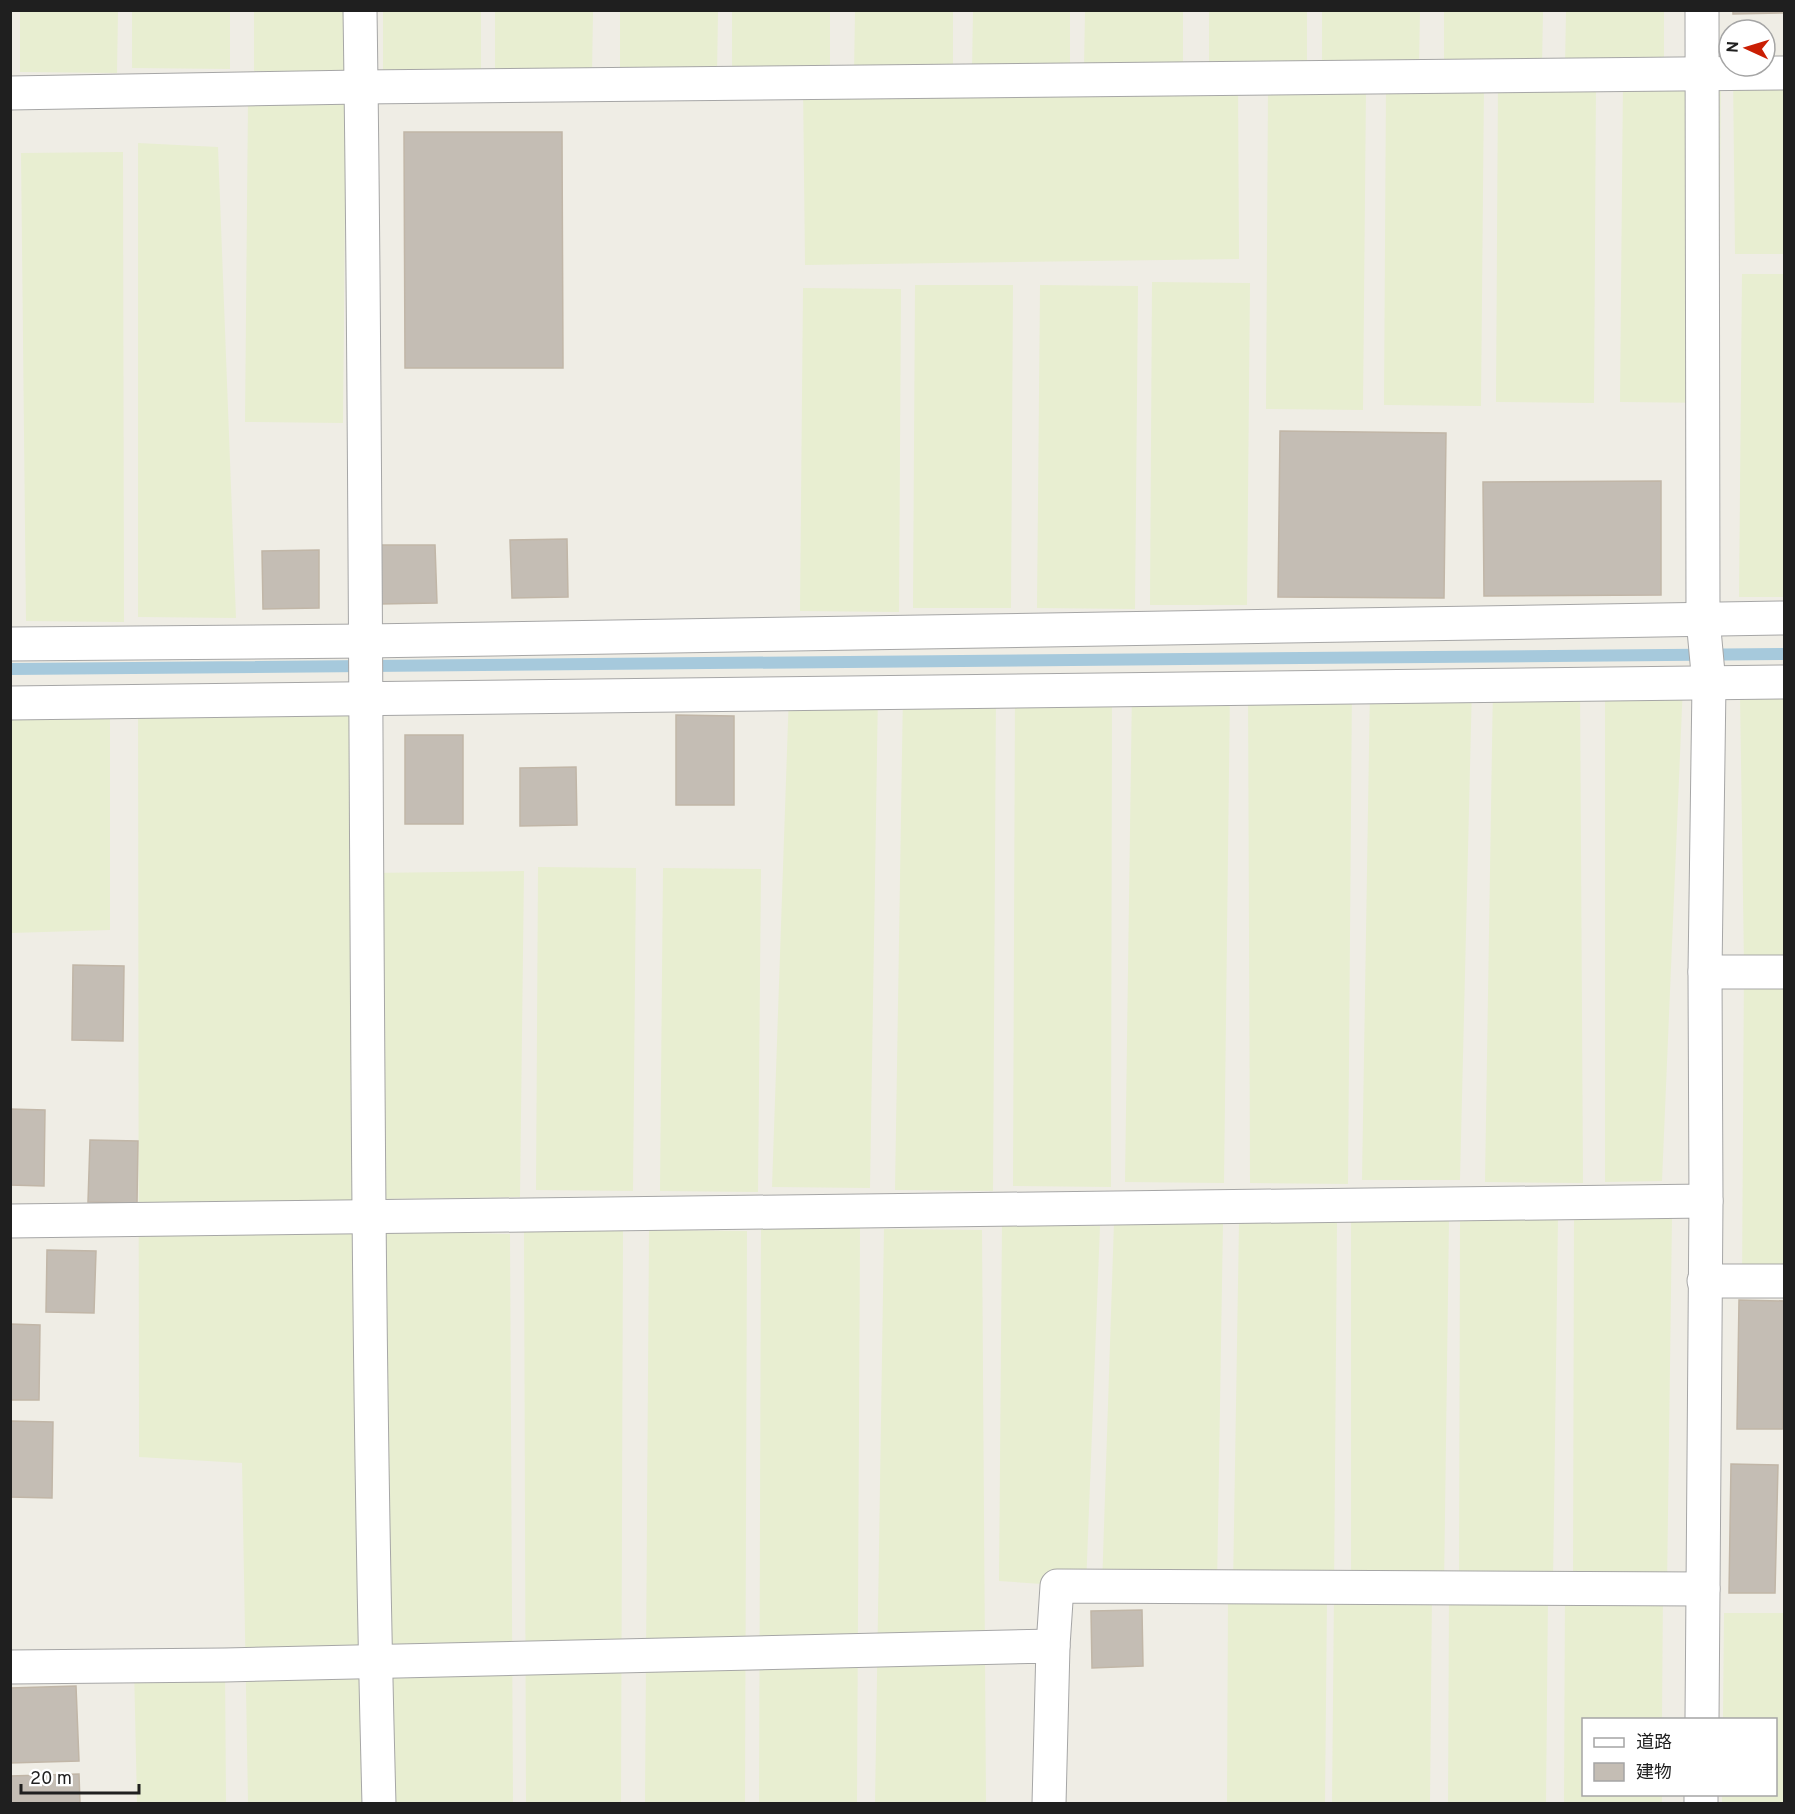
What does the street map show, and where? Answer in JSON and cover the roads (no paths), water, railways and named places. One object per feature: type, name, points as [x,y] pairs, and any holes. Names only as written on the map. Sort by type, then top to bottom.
[{"type":"street","points":[[360,10],[370,1217],[375,1661],[379,1803]]},
{"type":"street","points":[[1702,10],[1703,619],[1709,684],[1705,972],[1706,1201],[1702,1718]]},
{"type":"street","points":[[10,93],[361,87],[1785,73]]},
{"type":"street","points":[[10,644],[366,641],[1785,618]]},
{"type":"street","points":[[10,703],[1785,682]]},
{"type":"street","points":[[1705,972],[1785,972]]},
{"type":"street","points":[[10,1221],[1706,1201]]},
{"type":"street","points":[[1704,1281],[1785,1281]]},
{"type":"street","points":[[1049,1803],[1057,1586],[1703,1589]]},
{"type":"street","points":[[10,1667],[1053,1646]]},
{"type":"waterway","points":[[10,669],[1784,654]]}]
